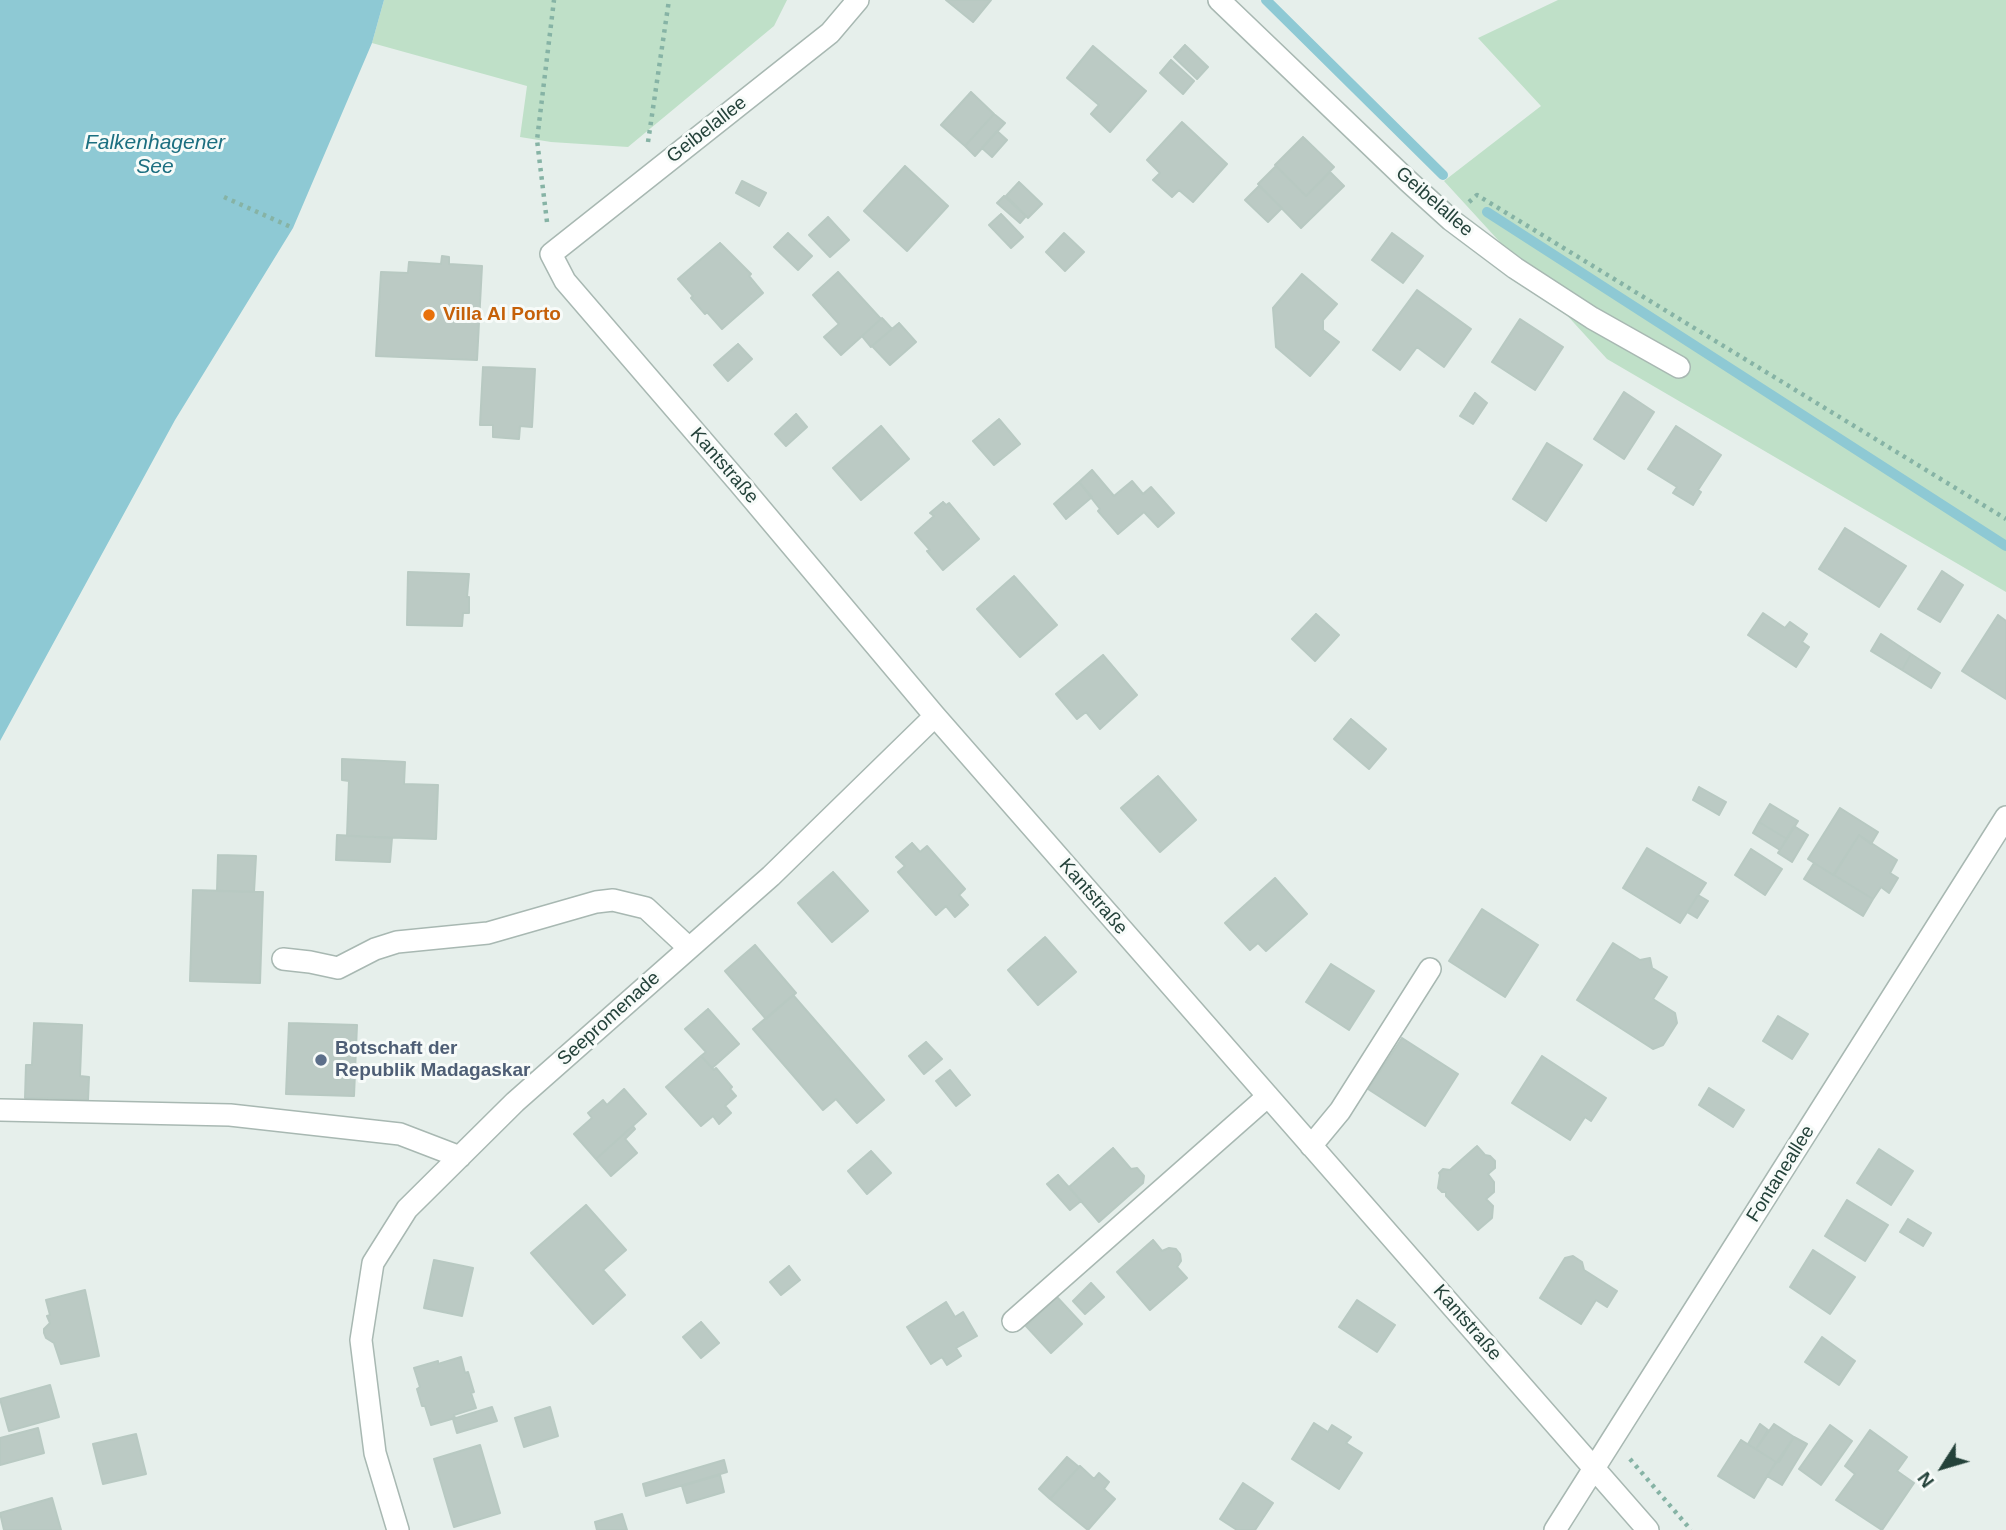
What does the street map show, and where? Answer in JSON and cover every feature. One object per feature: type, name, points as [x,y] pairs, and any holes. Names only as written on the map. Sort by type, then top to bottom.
[{"type":"street","name":"Geibelallee","points":[[551,254],[830,33],[858,0]]},
{"type":"street","name":"Geibelallee","points":[[1219,0],[1451,220],[1515,268],[1592,318],[1679,367]]},
{"type":"street","name":"Kantstraße","points":[[551,254],[565,281],[935,716],[1648,1530]]},
{"type":"street","name":"Seepromenade","points":[[398,1530],[375,1453],[361,1340],[373,1263],[407,1209],[515,1102],[771,876],[935,716]]},
{"type":"street","name":"Fontaneallee","points":[[1555,1530],[2006,817]]},
{"type":"street","points":[[283,959],[338,968],[375,949],[397,942],[488,933],[596,902],[613,900],[646,908],[689,948]]},
{"type":"street","points":[[1311,1146],[1340,1111],[1430,969]]},
{"type":"street","points":[[1013,1321],[1268,1096]]},
{"type":"street","points":[[0,1110],[230,1115],[400,1133],[460,1157]]},
{"type":"path","points":[[551,254],[537,140],[555,0]]},
{"type":"path","points":[[642,181],[669,0]]},
{"type":"path","points":[[1451,220],[1477,195],[2006,519]]},
{"type":"path","points":[[224,197],[293,228]]},
{"type":"path","points":[[1614,1439],[1691,1530]]},
{"type":"green space","points":[[384,0],[787,0],[774,26],[628,147],[551,142],[520,137],[527,86],[372,43]]},
{"type":"green space","points":[[1558,0],[2006,0],[2006,592],[1607,359],[1444,181],[1541,106],[1478,38]]},
{"type":"water","name":"Falkenhagener See","points":[[0,0],[384,0],[372,43],[293,228],[175,420],[0,741]]},
{"type":"building","points":[[946,0],[991,0],[973,22]]},
{"type":"building","points":[[1185,45],[1208,67],[1197,79],[1174,57]]},
{"type":"building","points":[[1093,46],[1146,91],[1110,132],[1091,114],[1099,105],[1067,78]]},
{"type":"building","points":[[1171,60],[1194,81],[1183,94],[1160,73]]},
{"type":"building","points":[[971,92],[994,114],[965,146],[941,125]]},
{"type":"building","points":[[994,114],[1005,123],[975,156],[965,146]]},
{"type":"building","points":[[1182,122],[1227,164],[1193,202],[1179,190],[1172,197],[1153,180],[1160,173],[1147,160]]},
{"type":"building","points":[[997,131],[1007,140],[992,157],[982,148]]},
{"type":"building","points":[[1303,137],[1334,167],[1306,196],[1275,165]]},
{"type":"building","points":[[905,166],[948,206],[907,251],[864,211]]},
{"type":"building","points":[[1276,166],[1306,196],[1330,172],[1344,186],[1301,228],[1258,184]]},
{"type":"building","points":[[742,181],[766,193],[759,206],[736,193]]},
{"type":"building","points":[[1019,182],[1042,204],[1028,218],[1006,196]]},
{"type":"building","points":[[1259,186],[1282,208],[1268,222],[1245,200]]},
{"type":"building","points":[[1004,196],[1026,216],[1020,223],[997,203]]},
{"type":"building","points":[[1001,214],[1023,237],[1011,248],[989,225]]},
{"type":"building","points":[[828,217],[849,240],[830,257],[809,235]]},
{"type":"building","points":[[788,233],[812,256],[798,270],[774,247]]},
{"type":"building","points":[[1064,233],[1084,252],[1065,271],[1046,252]]},
{"type":"building","points":[[1392,233],[1423,256],[1403,283],[1372,260]]},
{"type":"building","points":[[720,243],[751,274],[749,276],[763,293],[722,329],[707,312],[705,314],[678,279]]},
{"type":"building","name":"Villa Al Porto","points":[[442,256],[449,257],[449,264],[482,266],[477,360],[376,356],[381,272],[408,273],[409,262],[441,264]]},
{"type":"building","points":[[838,272],[881,319],[841,355],[824,337],[839,324],[813,295]]},
{"type":"building","points":[[1302,274],[1337,304],[1323,320],[1323,330],[1339,342],[1310,376],[1276,347],[1273,308]]},
{"type":"building","points":[[1417,290],[1471,329],[1444,367],[1417,347],[1400,370],[1373,350]]},
{"type":"building","points":[[882,318],[892,329],[871,347],[862,336]]},
{"type":"building","points":[[1520,319],[1563,347],[1535,390],[1492,362]]},
{"type":"building","points":[[899,323],[916,342],[890,365],[872,346]]},
{"type":"building","points":[[738,344],[752,359],[728,381],[714,365]]},
{"type":"building","points":[[483,367],[535,369],[532,427],[520,426],[519,439],[493,437],[493,425],[480,425]]},
{"type":"building","points":[[1624,392],[1654,412],[1624,459],[1594,439]]},
{"type":"building","points":[[1475,393],[1487,403],[1473,424],[1460,416]]},
{"type":"building","points":[[796,414],[807,427],[786,446],[775,434]]},
{"type":"building","points":[[999,419],[1020,444],[994,465],[973,441]]},
{"type":"building","points":[[881,426],[909,459],[861,500],[833,468]]},
{"type":"building","points":[[1676,426],[1721,455],[1698,490],[1701,492],[1693,505],[1673,493],[1677,487],[1648,469]]},
{"type":"building","points":[[1547,443],[1582,465],[1546,521],[1513,499]]},
{"type":"building","points":[[1092,470],[1114,496],[1132,481],[1143,494],[1151,487],[1174,513],[1158,527],[1144,512],[1118,534],[1098,511],[1100,509],[1079,482]]},
{"type":"building","points":[[1079,482],[1092,497],[1066,519],[1054,504]]},
{"type":"building","points":[[943,502],[946,505],[949,503],[979,539],[943,570],[915,533],[934,516],[930,513]]},
{"type":"building","points":[[1845,528],[1906,566],[1879,607],[1819,569]]},
{"type":"building","points":[[1942,571],[1963,585],[1940,622],[1918,609]]},
{"type":"building","points":[[408,572],[469,574],[469,613],[463,613],[462,626],[407,625]]},
{"type":"building","points":[[1014,576],[1057,625],[1020,657],[977,609]]},
{"type":"building","points":[[1763,613],[1785,628],[1790,622],[1807,634],[1802,642],[1809,647],[1796,667],[1748,635]]},
{"type":"building","points":[[1316,614],[1339,635],[1315,661],[1292,639]]},
{"type":"building","points":[[1998,615],[2006,621],[2006,699],[1962,671]]},
{"type":"building","points":[[1881,634],[1911,654],[1902,670],[1871,651]]},
{"type":"building","points":[[1911,654],[1940,673],[1931,688],[1902,670]]},
{"type":"building","points":[[1103,655],[1137,695],[1100,729],[1086,712],[1077,719],[1056,694]]},
{"type":"building","points":[[1351,719],[1386,749],[1369,769],[1334,739]]},
{"type":"building","points":[[342,759],[405,762],[404,784],[438,785],[436,839],[347,836],[349,781],[342,780]]},
{"type":"building","points":[[1158,776],[1196,820],[1160,852],[1121,808]]},
{"type":"building","points":[[1699,787],[1726,802],[1719,815],[1693,800]]},
{"type":"building","points":[[1770,804],[1798,821],[1787,839],[1759,822]]},
{"type":"building","points":[[1840,808],[1878,832],[1871,844],[1859,835],[1833,875],[1808,859]]},
{"type":"building","points":[[1759,822],[1787,839],[1780,850],[1753,833]]},
{"type":"building","points":[[1794,826],[1808,835],[1792,862],[1778,853]]},
{"type":"building","points":[[337,835],[392,838],[390,862],[336,860]]},
{"type":"building","points":[[1859,835],[1897,860],[1890,873],[1898,878],[1889,893],[1881,887],[1873,899],[1834,875]]},
{"type":"building","points":[[912,843],[920,852],[927,846],[965,889],[959,895],[968,905],[955,917],[946,906],[936,915],[898,872],[905,866],[896,857]]},
{"type":"building","points":[[1647,848],[1706,883],[1680,923],[1623,888]]},
{"type":"building","points":[[1751,849],[1782,869],[1765,895],[1735,875]]},
{"type":"building","points":[[218,855],[256,856],[254,892],[217,891]]},
{"type":"building","points":[[1814,863],[1873,899],[1863,916],[1804,879]]},
{"type":"building","points":[[833,872],[868,911],[832,942],[798,903]]},
{"type":"building","points":[[1275,878],[1307,914],[1266,951],[1258,943],[1250,950],[1225,923]]},
{"type":"building","points":[[193,890],[263,892],[260,983],[190,981]]},
{"type":"building","points":[[1698,895],[1708,901],[1697,918],[1687,912]]},
{"type":"building","points":[[1482,909],[1538,945],[1505,997],[1449,961]]},
{"type":"building","points":[[1045,937],[1076,972],[1038,1005],[1008,970]]},
{"type":"building","points":[[1613,943],[1640,960],[1650,958],[1652,968],[1667,977],[1653,999],[1675,1013],[1677,1023],[1663,1045],[1653,1049],[1577,1000]]},
{"type":"building","points":[[755,945],[796,993],[766,1019],[725,971]]},
{"type":"building","points":[[1331,964],[1374,991],[1349,1030],[1306,1002]]},
{"type":"building","points":[[793,995],[884,1100],[857,1123],[836,1099],[823,1110],[753,1029]]},
{"type":"building","points":[[708,1009],[739,1044],[712,1068],[701,1056],[706,1052],[685,1029]]},
{"type":"building","points":[[1778,1016],[1808,1034],[1792,1059],[1763,1041]]},
{"type":"building","points":[[34,1023],[82,1025],[80,1076],[89,1077],[88,1100],[25,1098],[26,1065],[32,1065]]},
{"type":"building","name":"Botschaft der Republik Madagaskar","points":[[289,1023],[357,1025],[354,1096],[286,1094]]},
{"type":"building","points":[[1402,1038],[1458,1074],[1425,1126],[1368,1089]]},
{"type":"building","points":[[926,1042],[942,1059],[924,1074],[909,1056]]},
{"type":"building","points":[[701,1056],[714,1070],[716,1068],[736,1096],[725,1106],[731,1113],[719,1124],[713,1116],[701,1126],[666,1087]]},
{"type":"building","points":[[1542,1056],[1606,1098],[1591,1121],[1585,1117],[1570,1140],[1512,1103]]},
{"type":"building","points":[[950,1070],[970,1095],[956,1106],[936,1081]]},
{"type":"building","points":[[1709,1088],[1744,1110],[1733,1127],[1699,1105]]},
{"type":"building","points":[[624,1089],[646,1114],[596,1159],[574,1134],[592,1118],[588,1113],[603,1100],[607,1105]]},
{"type":"building","points":[[633,1126],[635,1129],[625,1139],[637,1153],[611,1176],[596,1159]]},
{"type":"building","points":[[1477,1146],[1495,1161],[1495,1168],[1488,1174],[1494,1182],[1494,1192],[1486,1199],[1493,1206],[1492,1218],[1478,1230],[1446,1196],[1446,1192],[1438,1188],[1439,1173],[1443,1169],[1450,1170]]},
{"type":"building","points":[[1113,1148],[1131,1169],[1137,1168],[1144,1176],[1143,1183],[1099,1222],[1069,1187]]},
{"type":"building","points":[[1879,1149],[1913,1171],[1891,1205],[1857,1183]]},
{"type":"building","points":[[871,1151],[891,1173],[867,1194],[848,1171]]},
{"type":"building","points":[[1058,1175],[1081,1201],[1070,1210],[1047,1184]]},
{"type":"building","points":[[1847,1200],[1888,1225],[1865,1261],[1825,1236]]},
{"type":"building","points":[[586,1205],[626,1250],[603,1270],[625,1295],[593,1324],[531,1253]]},
{"type":"building","points":[[1908,1219],[1931,1233],[1923,1246],[1900,1232]]},
{"type":"building","points":[[1153,1240],[1162,1251],[1176,1249],[1181,1261],[1177,1267],[1187,1278],[1150,1310],[1117,1272]]},
{"type":"building","points":[[1813,1250],[1855,1277],[1830,1314],[1790,1287]]},
{"type":"building","points":[[1573,1256],[1582,1262],[1584,1270],[1617,1291],[1607,1307],[1596,1300],[1581,1324],[1540,1298],[1565,1258]]},
{"type":"building","points":[[434,1260],[473,1268],[462,1316],[424,1308]]},
{"type":"building","points":[[789,1266],[800,1280],[781,1295],[770,1282]]},
{"type":"building","points":[[1091,1283],[1104,1297],[1085,1314],[1073,1301]]},
{"type":"building","points":[[85,1290],[99,1356],[61,1364],[54,1343],[46,1338],[44,1333],[50,1323],[46,1300]]},
{"type":"building","points":[[1057,1297],[1082,1324],[1051,1353],[1026,1326]]},
{"type":"building","points":[[1357,1300],[1395,1325],[1377,1352],[1339,1327]]},
{"type":"building","points":[[946,1302],[955,1317],[963,1312],[977,1336],[956,1348],[961,1356],[947,1365],[942,1357],[931,1364],[907,1327]]},
{"type":"building","points":[[701,1322],[719,1343],[701,1358],[683,1337]]},
{"type":"building","points":[[1822,1337],[1855,1361],[1839,1385],[1805,1362]]},
{"type":"building","points":[[461,1357],[474,1392],[471,1393],[476,1408],[431,1425],[425,1406],[422,1406],[414,1368]]},
{"type":"building","points":[[50,1385],[59,1417],[9,1431],[0,1399]]},
{"type":"building","points":[[492,1407],[497,1421],[457,1433],[453,1419]]},
{"type":"building","points":[[550,1407],[558,1436],[524,1447],[515,1418]]},
{"type":"building","points":[[1314,1423],[1328,1432],[1332,1425],[1351,1437],[1346,1443],[1362,1453],[1339,1489],[1292,1459]]},
{"type":"building","points":[[1760,1424],[1768,1430],[1756,1449],[1748,1444]]},
{"type":"building","points":[[1774,1424],[1794,1437],[1779,1462],[1756,1449]]},
{"type":"building","points":[[1830,1425],[1852,1441],[1821,1485],[1799,1469]]},
{"type":"building","points":[[38,1428],[44,1453],[0,1465],[0,1438]]},
{"type":"building","points":[[1870,1430],[1907,1457],[1897,1471],[1914,1483],[1882,1530],[1836,1500],[1855,1474],[1845,1466]]},
{"type":"building","points":[[136,1434],[146,1474],[103,1484],[93,1444]]},
{"type":"building","points":[[1794,1437],[1807,1444],[1782,1485],[1767,1476]]},
{"type":"building","points":[[1741,1440],[1776,1462],[1754,1498],[1718,1476]]},
{"type":"building","points":[[480,1445],[500,1513],[454,1527],[434,1459]]},
{"type":"building","points":[[1067,1457],[1079,1467],[1050,1499],[1039,1489]]},
{"type":"building","points":[[724,1460],[727,1472],[646,1496],[643,1484]]},
{"type":"building","points":[[1080,1466],[1094,1479],[1099,1473],[1109,1482],[1104,1489],[1115,1499],[1088,1530],[1050,1499]]},
{"type":"building","points":[[720,1475],[724,1492],[687,1503],[682,1486]]},
{"type":"building","points":[[1243,1483],[1273,1503],[1255,1530],[1237,1530],[1220,1519]]},
{"type":"building","points":[[52,1498],[61,1530],[4,1530],[0,1513]]},
{"type":"building","points":[[622,1514],[627,1530],[597,1530],[595,1522]]},
{"type":"waterway","points":[[1266,0],[1443,175]]},
{"type":"waterway","points":[[1487,212],[2006,546]]},
{"type":"place","name":"Villa Al Porto","points":[[429,315]]},
{"type":"place","name":"Botschaft der Republik Madagaskar","points":[[321,1060]]}]
